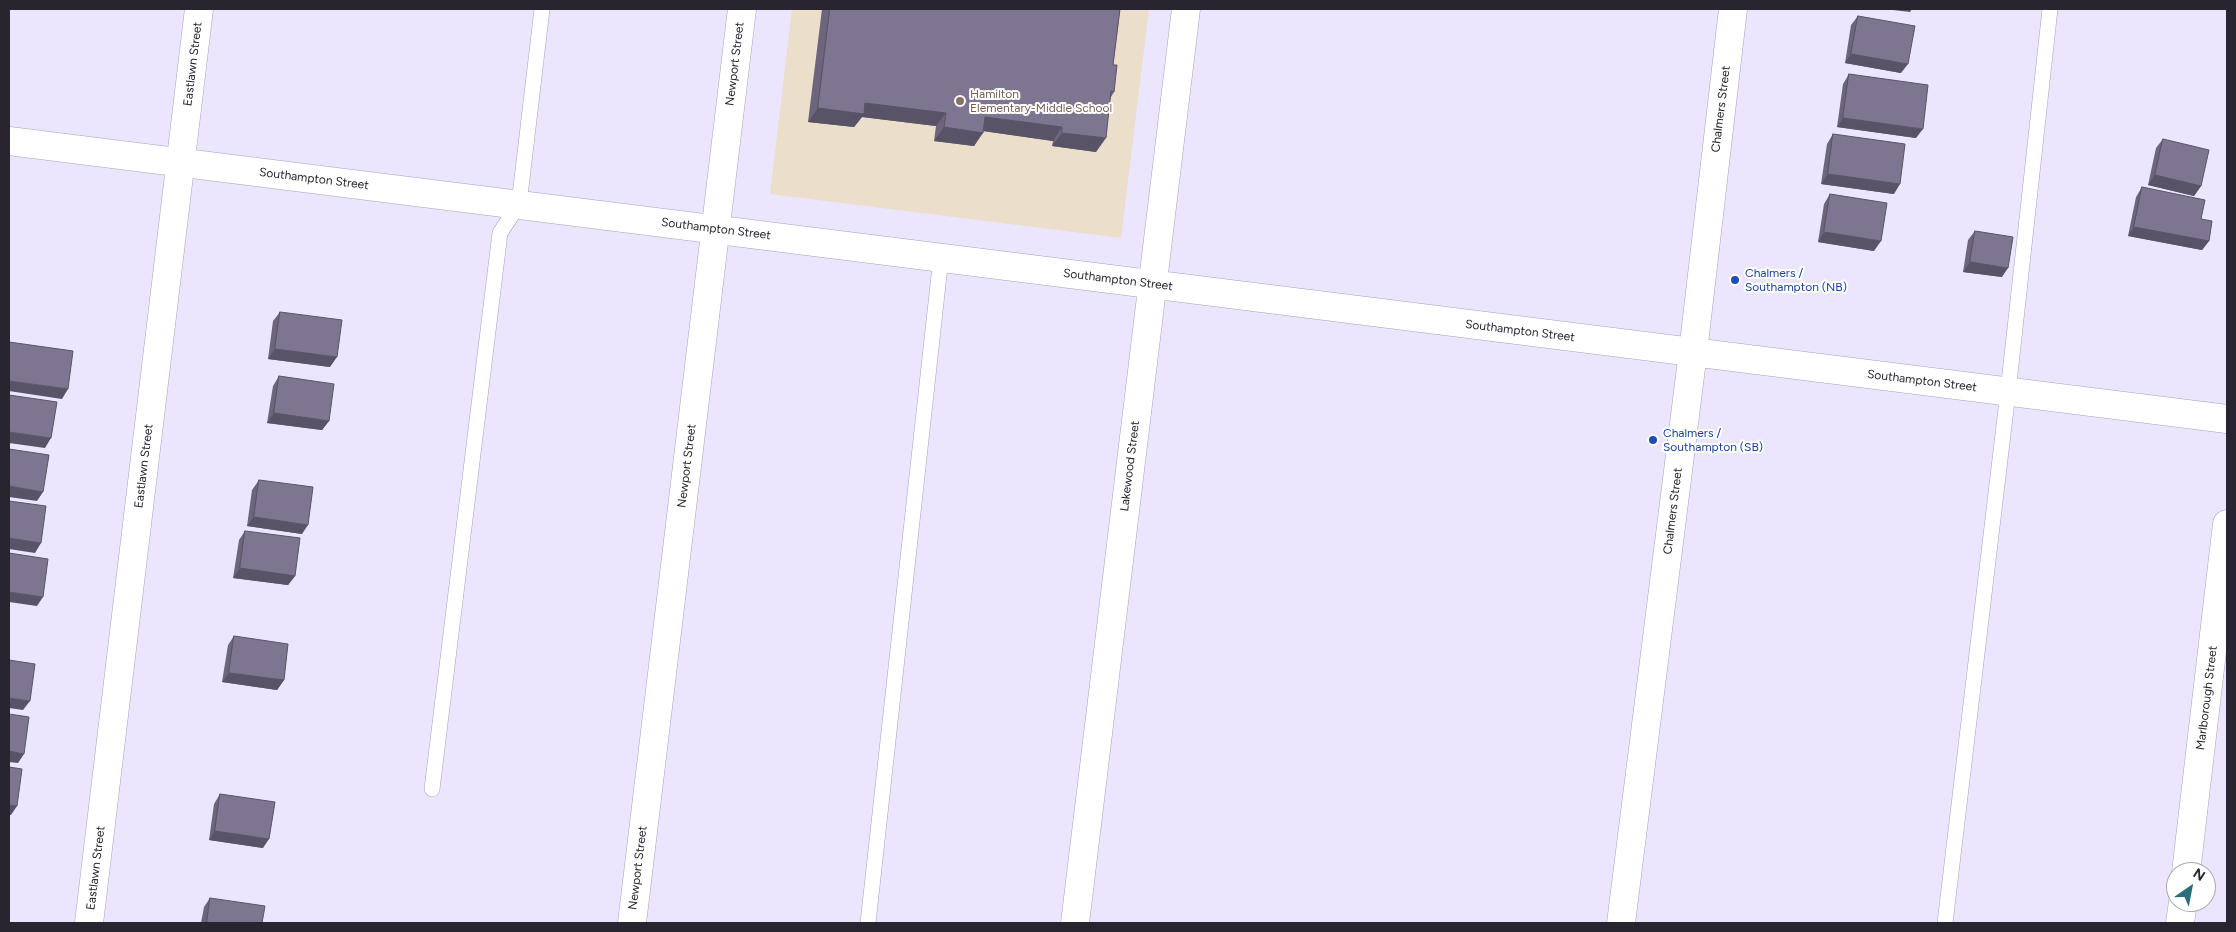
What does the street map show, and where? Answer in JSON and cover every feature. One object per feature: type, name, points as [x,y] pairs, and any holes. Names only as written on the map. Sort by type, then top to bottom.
[{"type":"street","name":"Eastlawn Street","points":[[89,923],[199,9]]},
{"type":"street","name":"Newport Street","points":[[632,923],[742,9]]},
{"type":"street","name":"Lakewood Street","points":[[1075,923],[1186,9]]},
{"type":"street","name":"Chalmers Street","points":[[1621,923],[1693,352],[1733,9]]},
{"type":"street","name":"Southampton Street","points":[[9,141],[2227,419]]},
{"type":"street","name":"Marlborough Street","points":[[2187,862],[2227,524]]},
{"type":"lane","points":[[432,789],[500,233],[520,204],[542,9]]},
{"type":"lane","points":[[1945,923],[2008,392],[2050,9]]},
{"type":"lane","points":[[868,923],[941,257]]},
{"type":"shaded area","name":"Hamilton Elementary-Middle School","points":[[792,9],[1149,9],[1121,238],[770,194]]},
{"type":"building","points":[[830,9],[1120,9],[1113,65],[1117,65],[1114,92],[1111,91],[1106,138],[1062,133],[1062,127],[985,117],[983,133],[944,127],[946,113],[865,103],[864,114],[818,108]]},
{"type":"building","points":[[1858,16],[1915,26],[1908,64],[1851,54]]},
{"type":"building","points":[[1849,74],[1928,85],[1923,129],[1843,118]]},
{"type":"building","points":[[1833,134],[1905,144],[1900,184],[1828,174]]},
{"type":"building","points":[[2163,139],[2209,150],[2201,186],[2155,175]]},
{"type":"building","points":[[2142,187],[2205,200],[2201,219],[2212,221],[2209,241],[2134,227]]},
{"type":"building","points":[[1830,194],[1887,203],[1881,241],[1824,232]]},
{"type":"building","points":[[1975,231],[2013,237],[2008,268],[1970,262]]},
{"type":"building","points":[[280,312],[342,320],[337,357],[275,349]]},
{"type":"building","points":[[9,342],[73,351],[68,389],[9,381]]},
{"type":"building","points":[[279,376],[334,384],[329,421],[274,413]]},
{"type":"building","points":[[9,395],[57,402],[51,438],[9,432]]},
{"type":"building","points":[[9,449],[49,455],[43,492],[9,486]]},
{"type":"building","points":[[259,480],[313,487],[308,525],[254,517]]},
{"type":"building","points":[[9,501],[46,506],[41,543],[9,538]]},
{"type":"building","points":[[245,531],[300,538],[295,576],[240,568]]},
{"type":"building","points":[[9,553],[48,559],[43,597],[9,592]]},
{"type":"building","points":[[234,636],[288,644],[284,680],[229,673]]},
{"type":"building","points":[[9,660],[35,664],[30,701],[9,698]]},
{"type":"building","points":[[9,714],[29,717],[24,754],[9,751]]},
{"type":"building","points":[[9,767],[22,769],[17,806],[9,805]]},
{"type":"building","points":[[220,794],[275,802],[269,839],[215,831]]},
{"type":"building","points":[[210,898],[265,906],[262,923],[207,923]]},
{"type":"place","name":"Hamilton Elementary-Middle School","points":[[960,101]]},
{"type":"place","name":"Chalmers / Southampton (NB)","points":[[1735,280]]},
{"type":"place","name":"Chalmers / Southampton (SB)","points":[[1653,440]]}]
